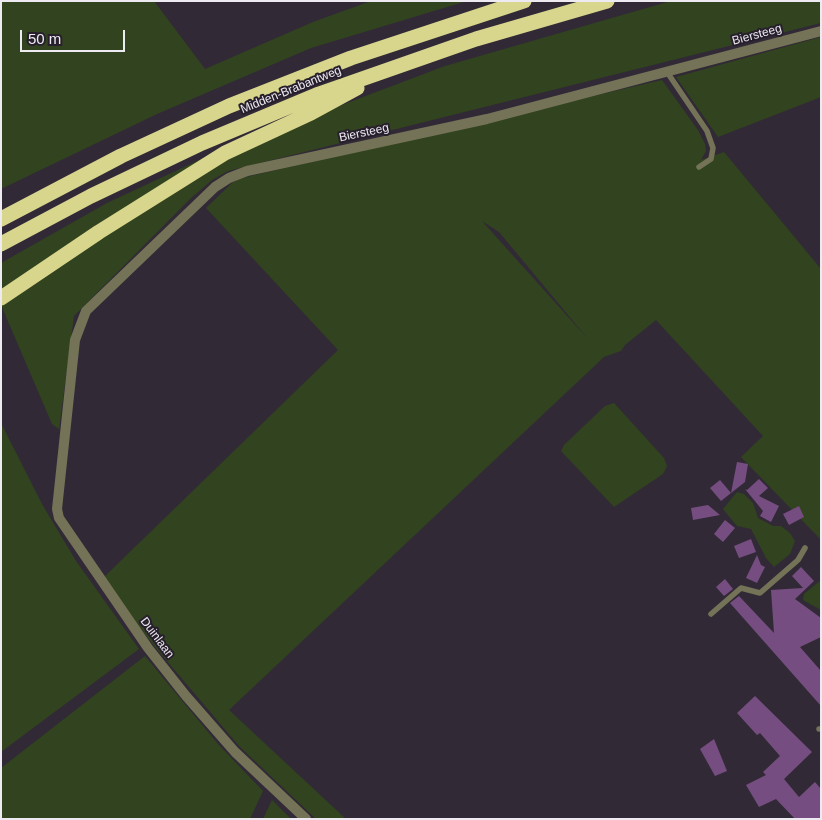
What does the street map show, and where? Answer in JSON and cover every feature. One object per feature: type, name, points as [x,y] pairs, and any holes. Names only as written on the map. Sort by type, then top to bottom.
[{"type":"highway","name":"Midden-Brabantweg","points":[[1,219],[121,156],[229,106],[358,55],[524,1]]},
{"type":"highway","name":"Midden-Brabantweg","points":[[1,244],[91,196],[202,142],[319,94],[476,38],[607,1]]},
{"type":"highway","points":[[1,298],[99,232],[225,153],[311,113],[402,64]]},
{"type":"street","name":"Biersteeg","points":[[64,438],[75,340],[86,311],[202,198],[229,178],[246,171],[488,119],[821,30]]},
{"type":"street","name":"Duinlaan","points":[[64,438],[56,509],[64,529],[148,648],[186,696],[235,752],[306,819]]},
{"type":"lane","points":[[667,72],[707,131],[713,148],[712,159],[699,166]]},
{"type":"lane","points":[[711,614],[741,588],[760,593],[798,560],[805,548]]},
{"type":"green space","points":[[1,1],[154,1],[205,69],[313,22],[371,1],[467,1],[311,48],[157,114],[1,189]]},
{"type":"green space","points":[[671,1],[821,1],[821,23],[228,171],[212,180],[190,199],[74,316],[59,429],[52,424],[1,305],[1,263],[107,203],[212,154],[445,66]]},
{"type":"green space","points":[[821,37],[821,97],[718,137],[676,77]]},
{"type":"green space","points":[[662,80],[698,130],[705,144],[706,151],[701,160],[724,152],[821,269],[821,540],[741,457],[763,436],[656,320],[625,345],[621,351],[604,357],[229,710],[346,819],[316,819],[239,746],[155,647],[121,604],[104,577],[338,350],[206,208],[233,182],[242,178]],"holes":[[[482,221],[499,232],[588,339]]]},
{"type":"green space","points":[[614,403],[664,458],[667,466],[663,474],[614,507],[561,451],[564,445],[605,406]]},
{"type":"green space","points":[[1,423],[42,504],[76,561],[139,649],[1,752]]},
{"type":"green space","points":[[737,492],[744,494],[753,503],[758,518],[773,526],[781,526],[790,533],[795,541],[790,554],[774,567],[766,558],[751,529],[737,526],[723,509]]},
{"type":"green space","points":[[821,580],[821,610],[803,600],[804,594]]},
{"type":"green space","points":[[145,656],[218,744],[263,791],[250,819],[1,819],[1,768]]},
{"type":"green space","points":[[272,800],[291,819],[263,819]]},
{"type":"building","points":[[737,462],[748,464],[745,482],[731,493]]},
{"type":"building","points":[[759,479],[768,488],[759,496],[779,506],[771,522],[760,516],[763,511],[745,489],[747,490]]},
{"type":"building","points":[[720,480],[731,493],[721,501],[710,488]]},
{"type":"building","points":[[708,505],[720,515],[693,520],[691,508]]},
{"type":"building","points":[[799,506],[804,517],[789,525],[783,514]]},
{"type":"building","points":[[725,520],[735,528],[723,542],[714,534]]},
{"type":"building","points":[[751,539],[756,552],[739,558],[734,546]]},
{"type":"building","points":[[757,555],[761,565],[765,567],[757,583],[746,578]]},
{"type":"building","points":[[801,567],[814,581],[795,599],[821,618],[821,637],[800,647],[821,671],[821,706],[730,603],[739,596],[774,633],[771,590],[803,588],[792,576]]},
{"type":"building","points":[[725,579],[733,589],[724,596],[716,587]]},
{"type":"building","points":[[755,696],[812,752],[784,779],[799,797],[815,782],[821,789],[821,819],[795,819],[776,799],[759,807],[746,785],[766,775],[763,772],[780,756],[760,733],[757,735],[737,713]]},
{"type":"building","points":[[714,739],[727,771],[715,776],[700,749]]}]
